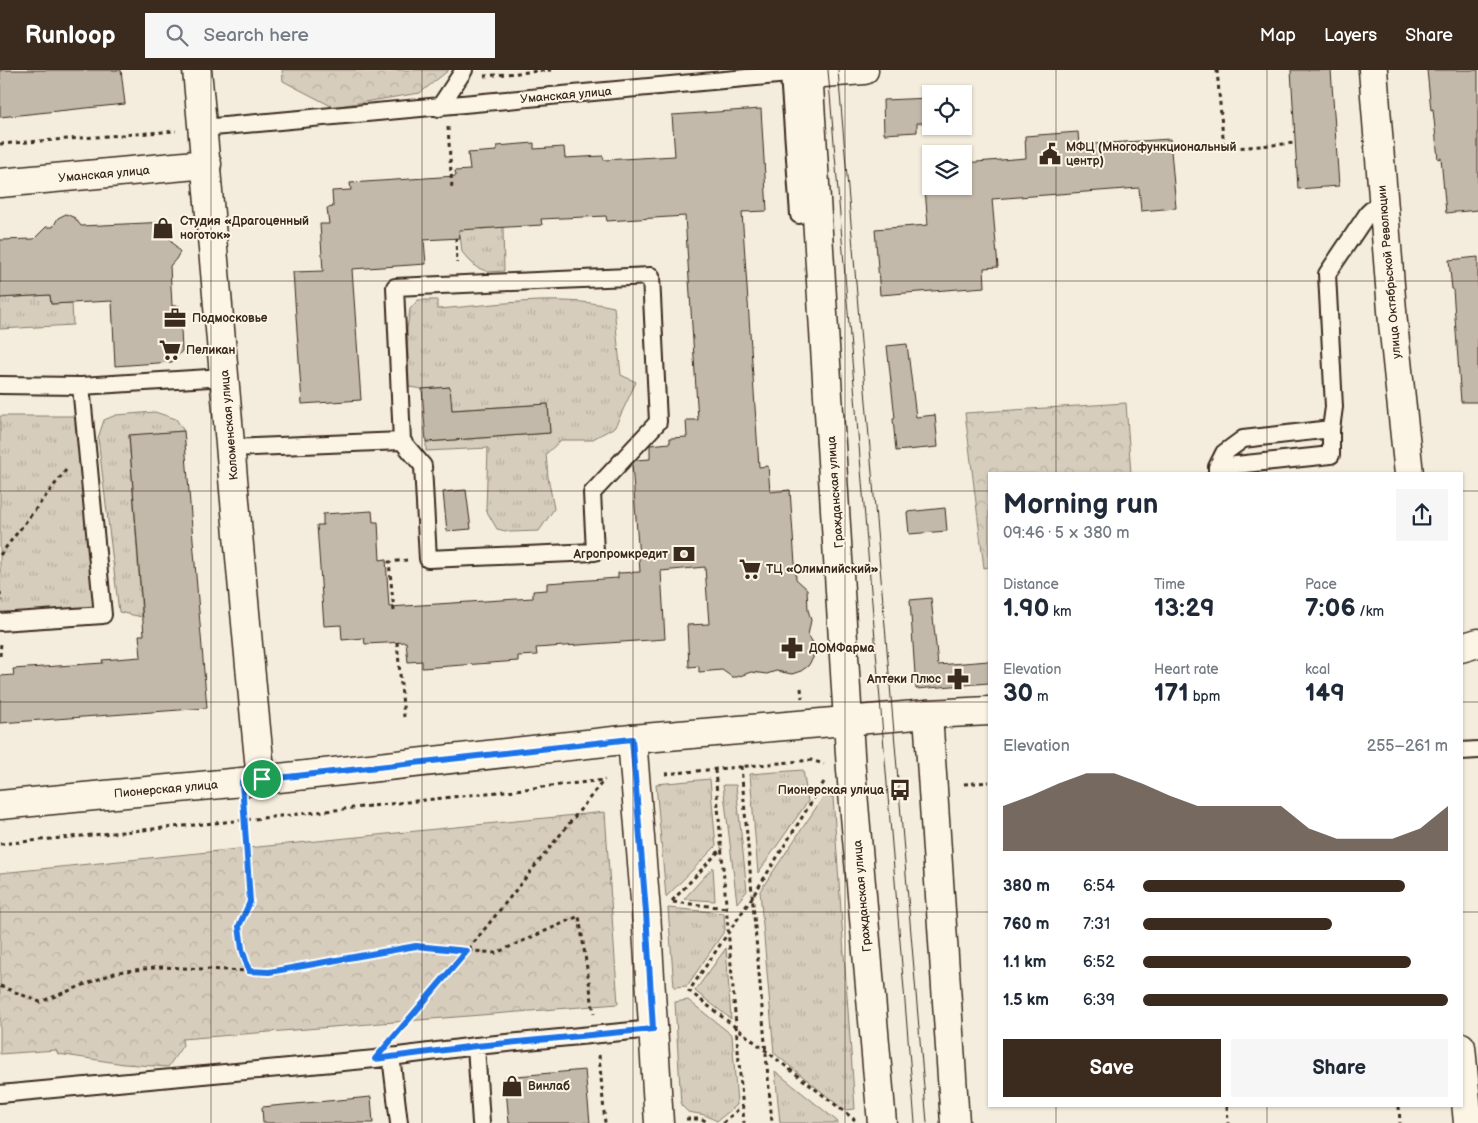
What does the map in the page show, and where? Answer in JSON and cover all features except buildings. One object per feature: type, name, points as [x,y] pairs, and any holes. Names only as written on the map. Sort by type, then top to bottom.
[{"type":"street","name":"Коломенская улица","points":[[197,70],[225,377],[252,781]]},
{"type":"street","points":[[808,72],[864,70]]},
{"type":"street","name":"улица Октябрьской Революции","points":[[1373,70],[1392,322],[1409,472]]},
{"type":"street","name":"Гражданская улица","points":[[808,72],[851,770],[882,1123]]},
{"type":"street","name":"Уманская улица","points":[[0,183],[207,164]]},
{"type":"street","points":[[1463,647],[1478,642]]},
{"type":"street","name":"Пионерская улица","points":[[0,805],[252,781],[632,739],[928,714],[988,711]]},
{"type":"street","points":[[928,714],[955,1123]]},
{"type":"street","points":[[632,739],[660,1123]]},
{"type":"street","points":[[1463,1069],[1468,1123]]},
{"type":"lane","points":[[443,107],[464,70]]},
{"type":"lane","name":"Уманская улица","points":[[202,128],[789,74],[799,214]]},
{"type":"lane","points":[[1217,471],[1331,455],[1330,429],[1334,407],[1327,274],[1368,213],[1383,199]]},
{"type":"lane","points":[[651,276],[658,422],[592,493],[595,552],[428,559],[424,466],[402,441],[395,286],[651,276]]},
{"type":"lane","points":[[0,385],[81,386],[225,377]]},
{"type":"lane","points":[[0,622],[103,616],[81,386]]},
{"type":"lane","points":[[1217,471],[1224,454],[1243,439],[1330,429]]},
{"type":"lane","points":[[230,448],[402,441]]},
{"type":"lane","points":[[1463,751],[1478,750]]},
{"type":"lane","points":[[0,1094],[375,1059],[476,1046],[653,1029]]},
{"type":"lane","points":[[476,1046],[481,1123]]},
{"type":"lane","points":[[391,1056],[399,1123]]},
{"type":"path","points":[[1217,70],[1224,149],[1296,143]]},
{"type":"path","points":[[443,107],[452,189]]},
{"type":"path","points":[[0,144],[202,128]]},
{"type":"path","points":[[0,556],[87,444]]},
{"type":"path","points":[[394,611],[389,562],[428,559]]},
{"type":"path","points":[[397,642],[404,716]]},
{"type":"path","points":[[665,774],[811,760],[826,765]]},
{"type":"path","points":[[742,766],[772,1123]]},
{"type":"path","points":[[715,770],[744,1123]]},
{"type":"path","points":[[829,775],[689,991],[859,1123]]},
{"type":"path","points":[[0,844],[245,820],[605,780],[467,951],[375,1059]]},
{"type":"path","points":[[249,971],[242,949],[239,926],[250,902],[245,820],[252,781]]},
{"type":"path","points":[[964,784],[988,782]]},
{"type":"path","points":[[722,848],[672,902],[727,908]]},
{"type":"path","points":[[0,986],[40,1002],[116,972],[162,968],[269,972],[416,946],[496,953],[579,916]]},
{"type":"path","points":[[723,1123],[743,1106]]},
{"type":"path","points":[[1227,1107],[1228,1123]]},
{"type":"path","points":[[1399,1107],[1400,1123]]},
{"type":"green space","points":[[282,70],[449,70],[420,93],[333,107],[283,81]]},
{"type":"green space","points":[[458,218],[481,229],[503,227],[504,271],[488,272],[476,267],[468,259],[462,252]]},
{"type":"green space","points":[[50,295],[51,304],[72,303],[73,325],[0,329],[0,298]]},
{"type":"green space","points":[[418,300],[437,300],[437,309],[548,301],[592,303],[614,307],[621,375],[636,382],[615,427],[591,440],[561,440],[546,454],[554,509],[539,531],[510,532],[497,529],[486,510],[488,448],[426,451],[426,442],[550,433],[548,404],[452,410],[449,387],[422,389],[409,387],[407,329],[410,309]]},
{"type":"green space","points":[[1126,403],[1131,472],[988,472],[988,567],[984,568],[965,413]]},
{"type":"green space","points":[[155,412],[176,419],[184,431],[129,436],[142,617],[119,612],[98,438],[104,420],[116,415]]},
{"type":"green space","points":[[0,416],[75,416],[94,610],[0,615]]},
{"type":"green space","points":[[803,770],[808,801],[758,873],[750,774]]},
{"type":"green space","points":[[710,779],[716,846],[666,897],[656,784]]},
{"type":"green space","points":[[723,785],[736,785],[747,891],[737,903]]},
{"type":"green space","points":[[824,796],[833,797],[855,1109],[844,1110],[774,1053],[760,891]]},
{"type":"green space","points":[[605,812],[618,1004],[182,1039],[183,1045],[168,1067],[124,1064],[58,1054],[56,1050],[0,1054],[0,873]]},
{"type":"green space","points":[[713,867],[715,901],[684,899]]},
{"type":"green space","points":[[668,908],[724,913],[725,930],[687,986],[674,987]]},
{"type":"green space","points":[[726,948],[731,1019],[695,991]]},
{"type":"green space","points":[[688,1000],[732,1035],[737,1105],[717,1121],[705,1115],[688,1112],[681,1105],[675,1002]]},
{"type":"green space","points":[[775,1071],[837,1121],[838,1123],[780,1123]]},
{"type":"tram line","points":[[828,70],[915,1123]]},
{"type":"tram line","points":[[838,70],[927,1123]]},
{"type":"place","name":"МФЦ (Многофункциональный центр)","points":[[1050,154]]},
{"type":"place","name":"Студия «Драгоценный ноготок»","points":[[163,228]]},
{"type":"place","name":"Подмосковье","points":[[175,318]]},
{"type":"place","name":"Пеликан","points":[[170,350]]},
{"type":"place","name":"Агропромкредит","points":[[684,554]]},
{"type":"place","name":"ТЦ «Олимпийский»","points":[[750,569]]},
{"type":"place","name":"ДОМФарма","points":[[792,648]]},
{"type":"place","name":"Аптеки Плюс","points":[[958,679]]},
{"type":"place","name":"Пионерская улица","points":[[900,790]]},
{"type":"place","name":"Винлаб","points":[[512,1086]]},
{"type":"route","points":[[632,739],[653,1029],[476,1046],[375,1059],[467,951],[416,946],[269,972],[249,971],[242,949],[239,926],[250,902],[242,782],[262,779],[632,739]]}]
